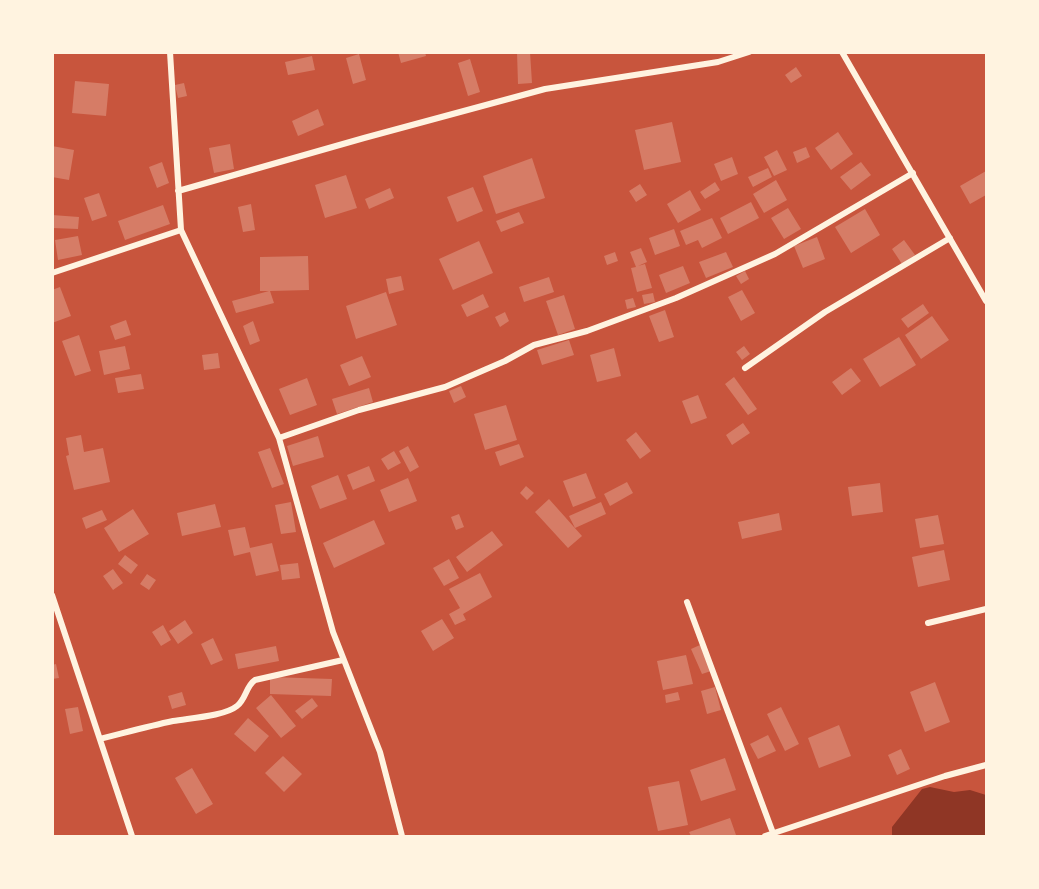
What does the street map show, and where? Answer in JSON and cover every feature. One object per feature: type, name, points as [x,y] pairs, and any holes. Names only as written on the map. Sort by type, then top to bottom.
[{"type":"street","points":[[170,52],[181,230],[279,438],[333,632],[380,752],[402,837]]},
{"type":"street","points":[[178,191],[545,89],[718,62],[749,52]]},
{"type":"street","points":[[842,52],[987,301]]},
{"type":"street","points":[[279,438],[359,410],[445,387],[505,362],[534,345],[587,331],[676,298],[775,254],[913,173]]},
{"type":"street","points":[[52,273],[181,230]]},
{"type":"street","points":[[745,368],[825,312],[950,237]]},
{"type":"street","points":[[52,595],[132,837]]},
{"type":"street","points":[[687,602],[773,833]]},
{"type":"street","points":[[928,623],[987,609]]},
{"type":"street","points":[[100,739],[236,708],[250,683],[255,680],[344,660]]},
{"type":"street","points":[[765,837],[945,776],[987,765]]},
{"type":"shaded area","points":[[930,787],[954,792],[970,790],[986,795],[986,836],[892,836],[892,827],[922,789]]},
{"type":"building","points":[[398,52],[425,52],[426,56],[401,63]]},
{"type":"building","points":[[517,52],[530,52],[532,83],[518,84]]},
{"type":"building","points":[[359,54],[366,80],[353,84],[346,58]]},
{"type":"building","points":[[312,56],[315,70],[288,75],[285,62]]},
{"type":"building","points":[[470,59],[480,92],[468,96],[458,63]]},
{"type":"building","points":[[796,67],[802,76],[791,83],[785,75]]},
{"type":"building","points":[[75,81],[109,84],[106,116],[72,113]]},
{"type":"building","points":[[184,83],[187,96],[178,98],[175,85]]},
{"type":"building","points":[[318,109],[324,125],[298,136],[292,121]]},
{"type":"building","points":[[672,122],[681,162],[644,170],[635,130]]},
{"type":"building","points":[[838,132],[853,154],[831,170],[815,148]]},
{"type":"building","points":[[230,144],[234,169],[214,173],[209,148]]},
{"type":"building","points":[[52,146],[74,150],[69,180],[52,177]]},
{"type":"building","points":[[806,147],[810,157],[797,163],[793,152]]},
{"type":"building","points":[[777,150],[787,170],[774,176],[764,157]]},
{"type":"building","points":[[732,157],[738,174],[721,181],[714,164]]},
{"type":"building","points":[[532,158],[545,198],[496,214],[483,176]]},
{"type":"building","points":[[162,162],[169,183],[157,188],[149,167]]},
{"type":"building","points":[[861,162],[871,175],[851,190],[840,177]]},
{"type":"building","points":[[768,168],[772,177],[753,187],[748,177]]},
{"type":"building","points":[[986,171],[986,195],[970,204],[960,186]]},
{"type":"building","points":[[346,175],[357,208],[325,218],[315,185]]},
{"type":"building","points":[[776,180],[787,200],[764,213],[753,194]]},
{"type":"building","points":[[715,182],[720,190],[705,199],[700,192]]},
{"type":"building","points":[[640,184],[647,195],[636,202],[629,191]]},
{"type":"building","points":[[473,187],[483,211],[457,222],[447,197]]},
{"type":"building","points":[[390,188],[394,198],[369,209],[365,199]]},
{"type":"building","points":[[690,190],[701,210],[678,223],[667,204]]},
{"type":"building","points":[[99,193],[107,216],[92,221],[84,198]]},
{"type":"building","points":[[751,202],[759,218],[728,234],[720,218]]},
{"type":"building","points":[[251,204],[255,230],[243,232],[238,207]]},
{"type":"building","points":[[163,205],[170,224],[125,240],[118,221]]},
{"type":"building","points":[[788,208],[801,229],[784,239],[771,218]]},
{"type":"building","points":[[865,209],[880,235],[851,253],[835,227]]},
{"type":"building","points":[[519,212],[524,223],[501,232],[496,221]]},
{"type":"building","points":[[52,215],[79,217],[78,229],[52,228]]},
{"type":"building","points":[[712,218],[722,238],[702,248],[698,240],[686,245],[680,231]]},
{"type":"building","points":[[674,229],[680,246],[655,255],[649,238]]},
{"type":"building","points":[[78,236],[82,255],[58,260],[55,240]]},
{"type":"building","points":[[817,237],[825,259],[803,268],[794,246]]},
{"type":"building","points":[[904,240],[915,255],[902,264],[892,249]]},
{"type":"building","points":[[479,241],[493,273],[453,290],[439,259]]},
{"type":"building","points":[[641,248],[647,262],[638,266],[645,264],[652,288],[637,292],[631,268],[636,267],[630,252]]},
{"type":"building","points":[[615,252],[618,261],[607,265],[604,256]]},
{"type":"building","points":[[726,252],[733,267],[706,278],[699,262]]},
{"type":"building","points":[[308,256],[309,290],[270,291],[274,303],[236,313],[232,301],[269,291],[260,291],[260,257]]},
{"type":"building","points":[[683,266],[690,283],[666,293],[659,275]]},
{"type":"building","points":[[745,271],[749,279],[741,284],[736,276]]},
{"type":"building","points":[[401,276],[404,290],[389,294],[386,279]]},
{"type":"building","points":[[549,277],[554,292],[524,302],[519,287]]},
{"type":"building","points":[[60,287],[71,316],[52,323],[52,290]]},
{"type":"building","points":[[742,290],[755,313],[741,321],[728,297]]},
{"type":"building","points":[[386,292],[397,325],[356,339],[346,306]]},
{"type":"building","points":[[653,293],[655,302],[644,304],[642,295]]},
{"type":"building","points":[[483,294],[489,307],[467,317],[461,305]]},
{"type":"building","points":[[564,295],[575,329],[558,335],[546,301]]},
{"type":"building","points":[[633,298],[636,307],[627,309],[625,300]]},
{"type":"building","points":[[923,304],[929,313],[908,328],[901,319]]},
{"type":"building","points":[[665,310],[674,337],[659,342],[649,316]]},
{"type":"building","points":[[505,312],[509,321],[500,327],[495,317]]},
{"type":"building","points":[[932,316],[949,340],[921,359],[905,335]]},
{"type":"building","points":[[126,320],[131,335],[115,340],[110,326]]},
{"type":"building","points":[[253,321],[260,341],[250,345],[243,326]]},
{"type":"building","points":[[79,335],[91,371],[75,376],[62,341]]},
{"type":"building","points":[[899,337],[916,365],[880,387],[863,359]]},
{"type":"building","points":[[569,340],[574,355],[542,365],[537,350]]},
{"type":"building","points":[[125,346],[130,369],[104,375],[99,351]]},
{"type":"building","points":[[744,346],[750,354],[742,360],[736,352]]},
{"type":"building","points":[[614,348],[621,376],[597,382],[590,355]]},
{"type":"building","points":[[218,353],[220,368],[204,370],[202,355]]},
{"type":"building","points":[[362,356],[371,377],[349,386],[340,365]]},
{"type":"building","points":[[851,368],[861,381],[842,395],[832,382]]},
{"type":"building","points":[[141,374],[144,389],[118,393],[115,378]]},
{"type":"building","points":[[734,377],[757,409],[748,415],[725,384]]},
{"type":"building","points":[[307,378],[317,405],[290,415],[279,389]]},
{"type":"building","points":[[461,386],[466,397],[454,403],[449,391]]},
{"type":"building","points":[[369,388],[373,402],[337,414],[332,399]]},
{"type":"building","points":[[698,395],[707,418],[691,424],[682,401]]},
{"type":"building","points":[[506,405],[517,440],[485,450],[474,414]]},
{"type":"building","points":[[743,423],[750,433],[732,445],[726,435]]},
{"type":"building","points":[[636,432],[651,451],[640,459],[626,440]]},
{"type":"building","points":[[81,435],[84,452],[103,448],[110,482],[74,490],[66,456],[69,455],[66,438]]},
{"type":"building","points":[[318,436],[324,457],[293,466],[287,446]]},
{"type":"building","points":[[519,444],[524,457],[500,466],[495,452]]},
{"type":"building","points":[[408,446],[419,467],[410,472],[399,451]]},
{"type":"building","points":[[270,448],[284,484],[272,488],[258,452]]},
{"type":"building","points":[[394,451],[401,463],[388,470],[381,459]]},
{"type":"building","points":[[369,466],[375,481],[353,490],[347,475]]},
{"type":"building","points":[[586,473],[596,498],[573,507],[563,481]]},
{"type":"building","points":[[338,475],[347,499],[320,509],[311,486]]},
{"type":"building","points":[[408,478],[417,501],[389,512],[380,490]]},
{"type":"building","points":[[627,482],[633,493],[610,506],[604,494]]},
{"type":"building","points":[[880,483],[883,512],[852,516],[848,487]]},
{"type":"building","points":[[526,486],[534,493],[527,500],[520,493]]},
{"type":"building","points":[[549,499],[582,536],[568,548],[535,512]]},
{"type":"building","points":[[291,502],[296,532],[281,534],[275,505]]},
{"type":"building","points":[[601,502],[606,514],[575,528],[569,516]]},
{"type":"building","points":[[215,504],[221,527],[182,536],[177,513]]},
{"type":"building","points":[[133,509],[149,534],[119,552],[104,528]]},
{"type":"building","points":[[102,510],[107,520],[86,529],[82,518]]},
{"type":"building","points":[[779,513],[782,530],[742,539],[738,522]]},
{"type":"building","points":[[459,514],[464,527],[456,530],[451,517]]},
{"type":"building","points":[[938,515],[944,544],[920,548],[915,519]]},
{"type":"building","points":[[374,520],[385,544],[334,568],[323,543]]},
{"type":"building","points":[[245,527],[250,548],[272,543],[279,571],[256,576],[250,552],[234,556],[228,530]]},
{"type":"building","points":[[492,531],[503,545],[467,572],[456,557]]},
{"type":"building","points":[[944,550],[950,580],[918,587],[912,557]]},
{"type":"building","points":[[125,555],[138,565],[131,574],[118,564]]},
{"type":"building","points":[[449,559],[459,578],[444,586],[433,568]]},
{"type":"building","points":[[298,563],[300,578],[282,580],[280,565]]},
{"type":"building","points":[[113,569],[123,583],[113,590],[103,576]]},
{"type":"building","points":[[480,573],[492,597],[463,614],[466,620],[455,625],[449,614],[460,608],[449,589]]},
{"type":"building","points":[[147,574],[156,580],[149,590],[140,584]]},
{"type":"building","points":[[442,619],[454,638],[433,651],[421,631]]},
{"type":"building","points":[[185,620],[193,633],[178,644],[169,631]]},
{"type":"building","points":[[163,625],[171,640],[161,646],[152,632]]},
{"type":"building","points":[[213,638],[223,660],[211,665],[201,644]]},
{"type":"building","points":[[700,645],[711,671],[702,674],[691,649]]},
{"type":"building","points":[[276,646],[279,661],[238,669],[235,654]]},
{"type":"building","points":[[686,655],[693,684],[663,690],[657,661]]},
{"type":"building","points":[[56,664],[59,678],[52,679],[52,665]]},
{"type":"building","points":[[270,677],[332,679],[331,696],[270,694]]},
{"type":"building","points":[[935,682],[950,722],[925,732],[910,692]]},
{"type":"building","points":[[715,687],[721,710],[707,714],[701,691]]},
{"type":"building","points":[[182,692],[186,705],[172,709],[168,696]]},
{"type":"building","points":[[678,692],[680,700],[666,703],[665,695]]},
{"type":"building","points":[[271,695],[296,726],[281,738],[256,708]]},
{"type":"building","points":[[312,698],[318,706],[302,719],[295,711]]},
{"type":"building","points":[[78,707],[83,731],[70,734],[65,709]]},
{"type":"building","points":[[781,707],[799,744],[785,751],[767,714]]},
{"type":"building","points":[[248,718],[269,736],[255,752],[234,734]]},
{"type":"building","points":[[839,725],[851,756],[819,768],[808,738]]},
{"type":"building","points":[[768,735],[776,751],[758,759],[750,744]]},
{"type":"building","points":[[901,749],[910,769],[897,775],[888,755]]},
{"type":"building","points":[[283,756],[302,774],[284,792],[265,773]]},
{"type":"building","points":[[725,758],[736,790],[701,801],[690,770]]},
{"type":"building","points":[[192,768],[213,804],[196,814],[175,778]]},
{"type":"building","points":[[679,781],[688,825],[658,831],[648,787]]},
{"type":"building","points":[[730,818],[736,835],[691,836],[689,832]]}]
